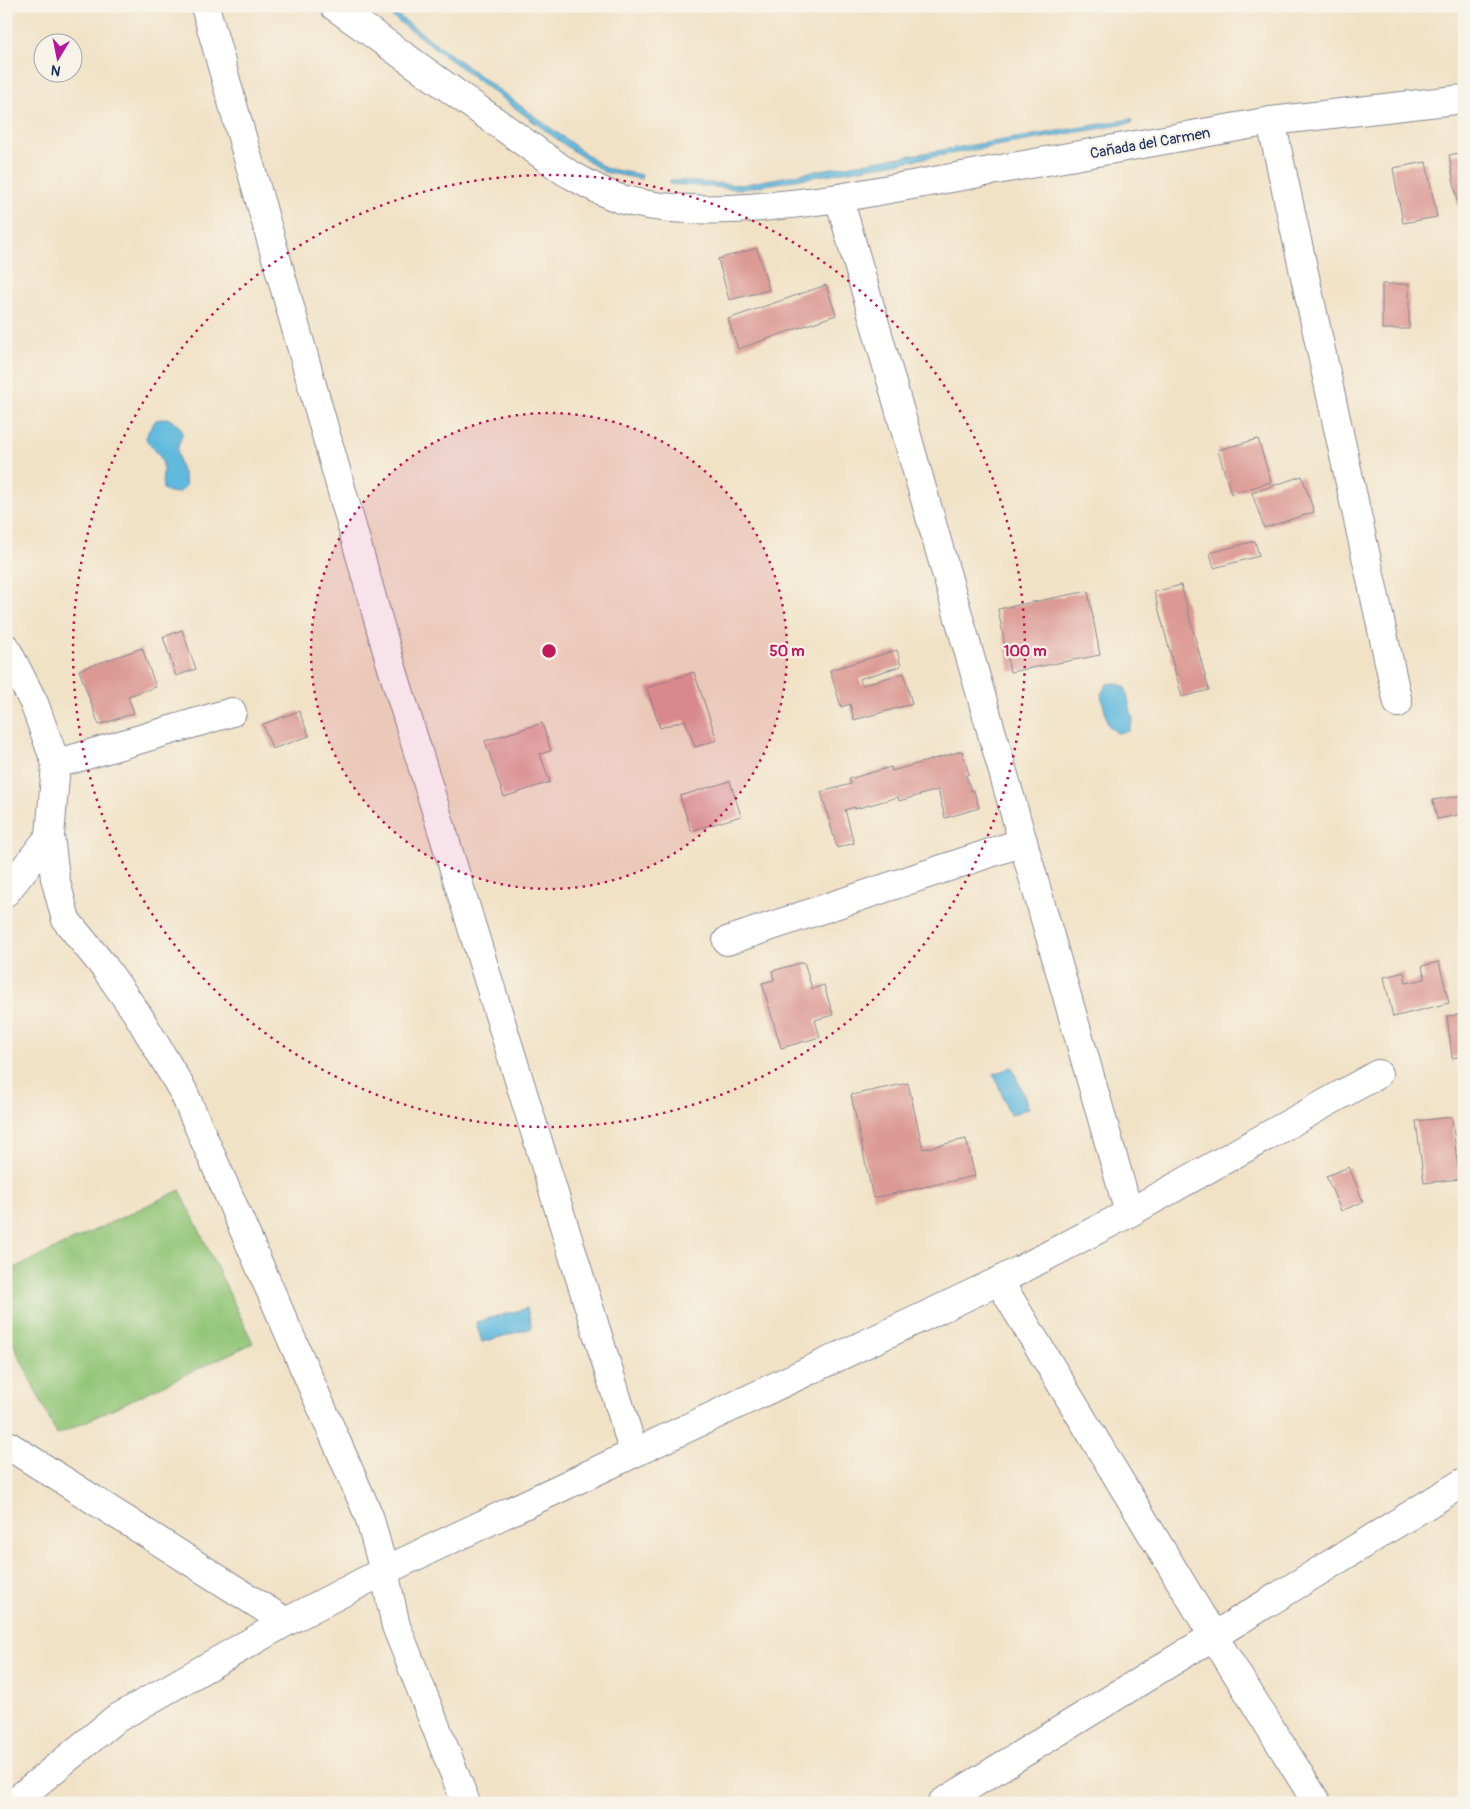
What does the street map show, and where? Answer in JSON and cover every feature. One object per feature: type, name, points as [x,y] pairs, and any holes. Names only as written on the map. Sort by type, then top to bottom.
[{"type":"street","points":[[205,6],[390,658],[634,1453]]},
{"type":"street","name":"Cañada del Carmen","points":[[334,6],[566,172],[590,186],[621,199],[668,208],[777,206],[839,198],[1271,121],[1464,99]]},
{"type":"street","points":[[1271,121],[1398,703]]},
{"type":"street","points":[[839,198],[1129,1213]]},
{"type":"street","points":[[6,648],[34,703],[56,764],[50,836],[55,878],[66,920],[138,1015],[183,1091],[369,1516],[396,1626],[466,1803]]},
{"type":"street","points":[[56,764],[232,712]]},
{"type":"street","points":[[6,892],[50,836]]},
{"type":"street","points":[[727,941],[1023,842]]},
{"type":"street","points":[[13,1803],[114,1720],[286,1622],[384,1571],[999,1280],[1129,1213],[1378,1074]]},
{"type":"street","points":[[999,1280],[1214,1637],[1317,1803]]},
{"type":"street","points":[[6,1444],[286,1622]]},
{"type":"street","points":[[942,1803],[1464,1482]]},
{"type":"green space","points":[[180,1190],[253,1343],[57,1435],[6,1329],[6,1272]]},
{"type":"water","points":[[378,6],[385,6],[605,168],[642,175],[641,179],[604,172]]},
{"type":"water","points":[[1131,119],[1132,123],[742,189],[670,184],[670,180],[741,185]]},
{"type":"water","points":[[167,418],[175,423],[182,432],[178,455],[186,486],[179,493],[163,489],[162,461],[159,454],[146,438],[156,420]]},
{"type":"water","points":[[1116,683],[1125,687],[1133,720],[1129,731],[1117,733],[1108,725],[1101,694],[1107,684]]},
{"type":"water","points":[[1012,1067],[1029,1108],[1010,1115],[994,1074]]},
{"type":"water","points":[[527,1308],[532,1328],[482,1342],[476,1322]]},
{"type":"building","points":[[1464,152],[1464,222],[1461,223],[1449,155]]},
{"type":"building","points":[[1426,162],[1437,217],[1403,223],[1393,168]]},
{"type":"building","points":[[757,248],[769,290],[729,300],[718,259]]},
{"type":"building","points":[[1382,284],[1409,284],[1409,329],[1382,329]]},
{"type":"building","points":[[826,285],[836,315],[738,349],[728,319]]},
{"type":"building","points":[[1258,439],[1271,482],[1231,494],[1218,450]]},
{"type":"building","points":[[1302,476],[1314,512],[1264,528],[1252,493]]},
{"type":"building","points":[[1255,541],[1259,556],[1214,568],[1210,553]]},
{"type":"building","points":[[1181,585],[1209,690],[1182,697],[1154,592]]},
{"type":"building","points":[[1088,591],[1100,655],[1010,672],[998,609]]},
{"type":"building","points":[[182,630],[196,669],[176,676],[163,637]]},
{"type":"building","points":[[142,648],[156,687],[128,696],[134,713],[99,725],[79,670]]},
{"type":"building","points":[[897,650],[901,666],[859,679],[862,685],[904,673],[912,704],[854,720],[850,704],[841,707],[830,670]]},
{"type":"building","points":[[694,672],[717,740],[695,747],[685,720],[660,728],[647,688]]},
{"type":"building","points":[[299,711],[309,736],[272,749],[263,724]]},
{"type":"building","points":[[542,723],[551,751],[540,754],[550,782],[504,797],[485,741]]},
{"type":"building","points":[[962,751],[969,774],[966,775],[971,791],[974,791],[979,808],[945,818],[938,790],[899,801],[898,797],[855,809],[855,807],[845,810],[854,843],[837,848],[821,792],[851,784],[849,779],[891,767],[892,771]]},
{"type":"building","points":[[730,781],[741,816],[691,831],[680,796]]},
{"type":"building","points":[[1464,795],[1464,814],[1437,819],[1433,800]]},
{"type":"building","points":[[804,962],[812,989],[824,985],[833,1015],[815,1020],[820,1037],[781,1048],[762,983],[774,980],[772,971]]},
{"type":"building","points":[[1439,962],[1449,1003],[1393,1017],[1384,977],[1404,972],[1406,983],[1425,979],[1422,966]]},
{"type":"building","points":[[1464,1014],[1464,1056],[1452,1058],[1447,1016]]},
{"type":"building","points":[[908,1083],[923,1149],[966,1139],[975,1176],[873,1198],[851,1095]]},
{"type":"building","points":[[1452,1117],[1459,1179],[1424,1183],[1416,1121]]},
{"type":"building","points":[[1349,1167],[1363,1202],[1341,1211],[1326,1176]]}]
